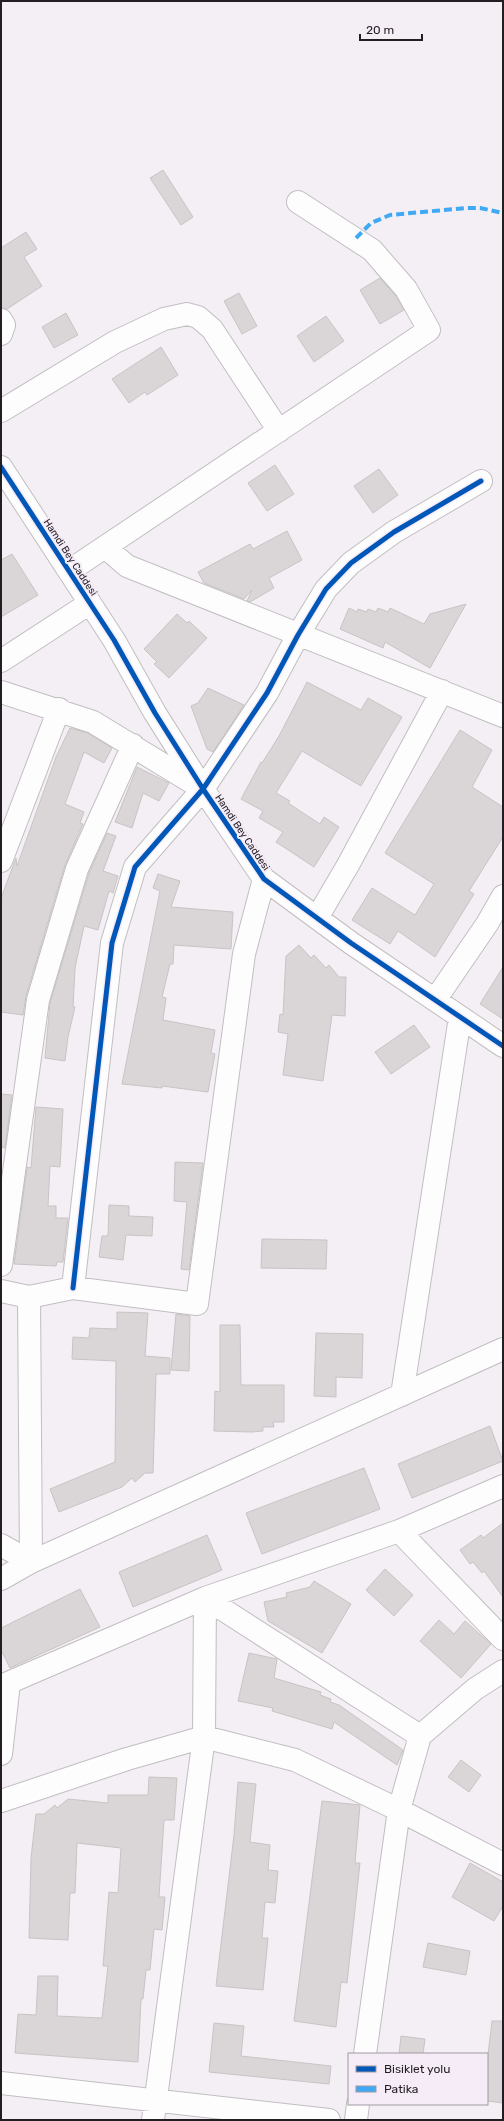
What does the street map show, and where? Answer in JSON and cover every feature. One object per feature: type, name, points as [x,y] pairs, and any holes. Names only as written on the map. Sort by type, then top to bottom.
[{"type":"street","points":[[69,571],[429,330],[406,289],[372,250],[298,202]]},
{"type":"street","points":[[1,411],[115,342],[164,319],[187,314],[198,318],[212,329],[279,431]]},
{"type":"street","points":[[1,320],[4,325],[1,334]]},
{"type":"street","name":"Hamdi Bey Caddesi","points":[[1,466],[114,640],[155,713],[202,789],[264,879],[317,918],[503,1046]]},
{"type":"street","points":[[73,1288],[112,943],[135,867],[202,789],[267,693],[298,635],[326,589],[351,563],[394,532],[481,482]]},
{"type":"street","points":[[105,547],[127,566],[503,716]]},
{"type":"street","points":[[1,661],[90,603]]},
{"type":"street","points":[[317,918],[348,865],[442,691]]},
{"type":"street","points":[[1,692],[59,709],[93,722],[133,745],[202,789]]},
{"type":"street","points":[[1,861],[59,709]]},
{"type":"street","points":[[1,1265],[38,1000],[77,869],[133,745]]},
{"type":"street","points":[[1,1291],[29,1297],[73,1288],[197,1304],[244,954],[264,879]]},
{"type":"street","points":[[435,1000],[495,926],[503,896]]},
{"type":"street","points":[[402,1395],[460,1017]]},
{"type":"street","points":[[29,1297],[31,1562]]},
{"type":"street","points":[[1,1579],[31,1562],[503,1349]]},
{"type":"street","points":[[1,1754],[5,1684],[205,1598],[399,1531],[503,1486]]},
{"type":"street","points":[[399,1531],[503,1639]]},
{"type":"street","points":[[1,1545],[31,1562]]},
{"type":"street","points":[[205,1598],[420,1736]]},
{"type":"street","points":[[154,2110],[204,1737],[205,1598]]},
{"type":"street","points":[[365,2053],[399,1810],[420,1736],[475,1689],[503,1671]]},
{"type":"street","points":[[1,1801],[127,1759],[204,1737],[295,1760],[399,1810],[503,1864]]},
{"type":"street","points":[[1,2083],[154,2110],[329,2120]]},
{"type":"street","points":[[356,2120],[358,2105]]},
{"type":"building","points":[[163,170],[193,217],[181,225],[150,178]]},
{"type":"building","points":[[26,232],[37,249],[24,257],[42,286],[7,309],[1,308],[1,248]]},
{"type":"building","points":[[380,278],[396,296],[404,310],[380,324],[360,290]]},
{"type":"building","points":[[239,293],[257,326],[242,334],[224,301]]},
{"type":"building","points":[[66,313],[78,335],[54,348],[42,327]]},
{"type":"building","points":[[326,316],[344,341],[314,362],[297,336]]},
{"type":"building","points":[[161,347],[178,375],[147,395],[145,392],[129,403],[112,379]]},
{"type":"building","points":[[275,465],[294,494],[267,511],[248,483]]},
{"type":"building","points":[[379,469],[398,495],[373,513],[354,486]]},
{"type":"building","points":[[287,531],[302,560],[269,578],[274,588],[250,602],[247,601],[252,590],[244,599],[204,583],[198,572],[250,544],[253,549]]},
{"type":"building","points":[[12,554],[38,595],[1,617],[1,560]]},
{"type":"building","points":[[466,604],[430,668],[385,642],[383,648],[340,629],[349,608],[357,612],[358,609],[367,612],[368,609],[376,612],[378,608],[388,612],[390,608],[424,624],[430,614]]},
{"type":"building","points":[[177,614],[187,623],[189,621],[207,638],[169,678],[154,664],[157,662],[144,649]]},
{"type":"building","points":[[307,682],[361,710],[368,698],[402,717],[361,786],[302,751],[276,793],[290,801],[288,803],[320,824],[324,817],[339,827],[314,867],[276,842],[283,832],[259,818],[263,811],[241,799],[261,762],[262,763],[279,736]]},
{"type":"building","points":[[208,688],[244,705],[213,752],[207,749],[191,706],[198,703]]},
{"type":"building","points":[[70,728],[88,733],[112,748],[104,763],[84,752],[65,804],[84,812],[80,823],[83,824],[65,865],[26,996],[23,1015],[1,1012],[1,898],[16,858],[17,866],[56,757]]},
{"type":"building","points":[[460,730],[492,750],[472,787],[503,807],[503,837],[469,891],[474,894],[435,957],[398,931],[390,944],[352,920],[372,888],[415,915],[434,884],[385,853]]},
{"type":"building","points":[[137,767],[169,783],[159,801],[143,793],[132,828],[115,822]]},
{"type":"building","points":[[107,833],[116,836],[103,871],[118,876],[113,893],[109,891],[98,930],[84,926],[75,968],[73,1007],[75,1007],[68,1037],[65,1061],[45,1058],[50,1003],[89,873]]},
{"type":"building","points":[[158,874],[180,881],[171,907],[233,912],[231,949],[174,945],[173,964],[170,964],[162,997],[166,998],[163,1020],[215,1030],[211,1053],[215,1054],[208,1092],[162,1086],[162,1088],[122,1084],[160,891],[153,888]]},
{"type":"building","points":[[299,945],[311,958],[314,955],[326,968],[329,965],[339,977],[346,977],[345,1016],[332,1015],[323,1081],[283,1075],[288,1034],[278,1032],[280,1014],[283,1015],[286,956]]},
{"type":"building","points":[[503,967],[503,1019],[480,1004]]},
{"type":"building","points":[[414,1025],[430,1047],[391,1074],[375,1052]]},
{"type":"building","points":[[1,1094],[12,1095],[5,1148],[1,1147]]},
{"type":"building","points":[[36,1107],[63,1109],[60,1167],[50,1166],[48,1206],[56,1206],[56,1218],[68,1218],[63,1262],[57,1262],[56,1266],[14,1264],[27,1167],[31,1168]]},
{"type":"building","points":[[175,1162],[203,1163],[189,1270],[181,1269],[187,1202],[174,1201]]},
{"type":"building","points":[[109,1205],[129,1206],[129,1216],[153,1217],[152,1236],[126,1235],[123,1260],[99,1257],[102,1236],[108,1236]]},
{"type":"building","points":[[262,1239],[327,1240],[326,1269],[261,1268]]},
{"type":"building","points":[[117,1312],[148,1313],[145,1356],[170,1358],[170,1374],[156,1374],[153,1473],[145,1473],[135,1482],[132,1478],[122,1487],[59,1512],[50,1489],[115,1462],[116,1361],[72,1359],[73,1337],[89,1338],[90,1328],[117,1329]]},
{"type":"building","points":[[176,1314],[190,1316],[189,1371],[171,1370]]},
{"type":"building","points":[[220,1325],[240,1325],[241,1385],[284,1385],[284,1422],[273,1422],[274,1427],[263,1427],[263,1431],[214,1431],[215,1391],[220,1392]]},
{"type":"building","points":[[316,1333],[363,1334],[362,1378],[336,1377],[336,1397],[314,1396]]},
{"type":"building","points":[[490,1426],[503,1461],[412,1498],[398,1464]]},
{"type":"building","points":[[364,1468],[380,1509],[262,1554],[246,1513]]},
{"type":"building","points":[[503,1523],[503,1597],[484,1571],[482,1573],[473,1562],[470,1564],[460,1550],[481,1535],[483,1538]]},
{"type":"building","points":[[207,1535],[222,1570],[133,1607],[119,1572]]},
{"type":"building","points":[[385,1569],[413,1595],[394,1616],[366,1590]]},
{"type":"building","points":[[314,1581],[351,1604],[322,1653],[268,1621],[264,1602],[287,1597],[286,1593],[310,1587]]},
{"type":"building","points":[[80,1589],[100,1627],[10,1668],[1,1650],[1,1628]]},
{"type":"building","points":[[439,1620],[454,1634],[465,1621],[491,1644],[461,1678],[420,1641]]},
{"type":"building","points":[[249,1653],[277,1659],[274,1678],[321,1692],[320,1695],[331,1699],[330,1702],[339,1705],[403,1750],[397,1765],[334,1722],[332,1729],[272,1711],[273,1708],[238,1701]]},
{"type":"building","points":[[461,1760],[481,1775],[469,1792],[448,1777]]},
{"type":"building","points":[[149,1777],[177,1778],[174,1820],[164,1820],[159,1897],[165,1897],[162,1930],[154,1929],[150,1970],[146,1970],[143,1999],[141,1999],[138,2062],[15,2053],[18,2014],[36,2015],[38,1976],[58,1976],[57,2016],[102,2018],[108,1966],[103,1966],[109,1892],[118,1893],[121,1848],[77,1843],[75,1893],[70,1893],[68,1940],[29,1938],[31,1858],[36,1814],[44,1814],[55,1805],[57,1808],[68,1799],[108,1803],[108,1795],[148,1795]]},
{"type":"building","points":[[238,1782],[256,1784],[250,1842],[270,1845],[268,1870],[278,1871],[275,1903],[265,1902],[262,1938],[268,1938],[263,1990],[216,1986],[234,1835]]},
{"type":"building","points":[[322,1801],[360,1805],[355,1863],[360,1863],[347,1983],[341,1982],[336,2027],[294,2021]]},
{"type":"building","points":[[470,1863],[503,1882],[503,1906],[494,1921],[452,1897]]},
{"type":"building","points":[[428,1943],[470,1951],[466,1975],[423,1967]]},
{"type":"building","points":[[492,2021],[503,2021],[503,2103],[488,2101],[488,2055]]},
{"type":"building","points":[[214,2023],[244,2026],[241,2056],[331,2066],[329,2084],[209,2072]]},
{"type":"building","points":[[401,2036],[425,2039],[423,2053],[399,2053]]},
{"type":"marked path","points":[[356,238],[371,223],[390,215],[466,208],[480,208],[503,213]]},
{"type":"cycle path","points":[[1,467],[114,640],[155,713],[203,789],[264,879],[351,943],[503,1046]]},
{"type":"cycle path","points":[[73,1288],[112,943],[135,867],[203,789],[267,693],[298,635],[326,589],[351,563],[394,532],[481,481]]}]
